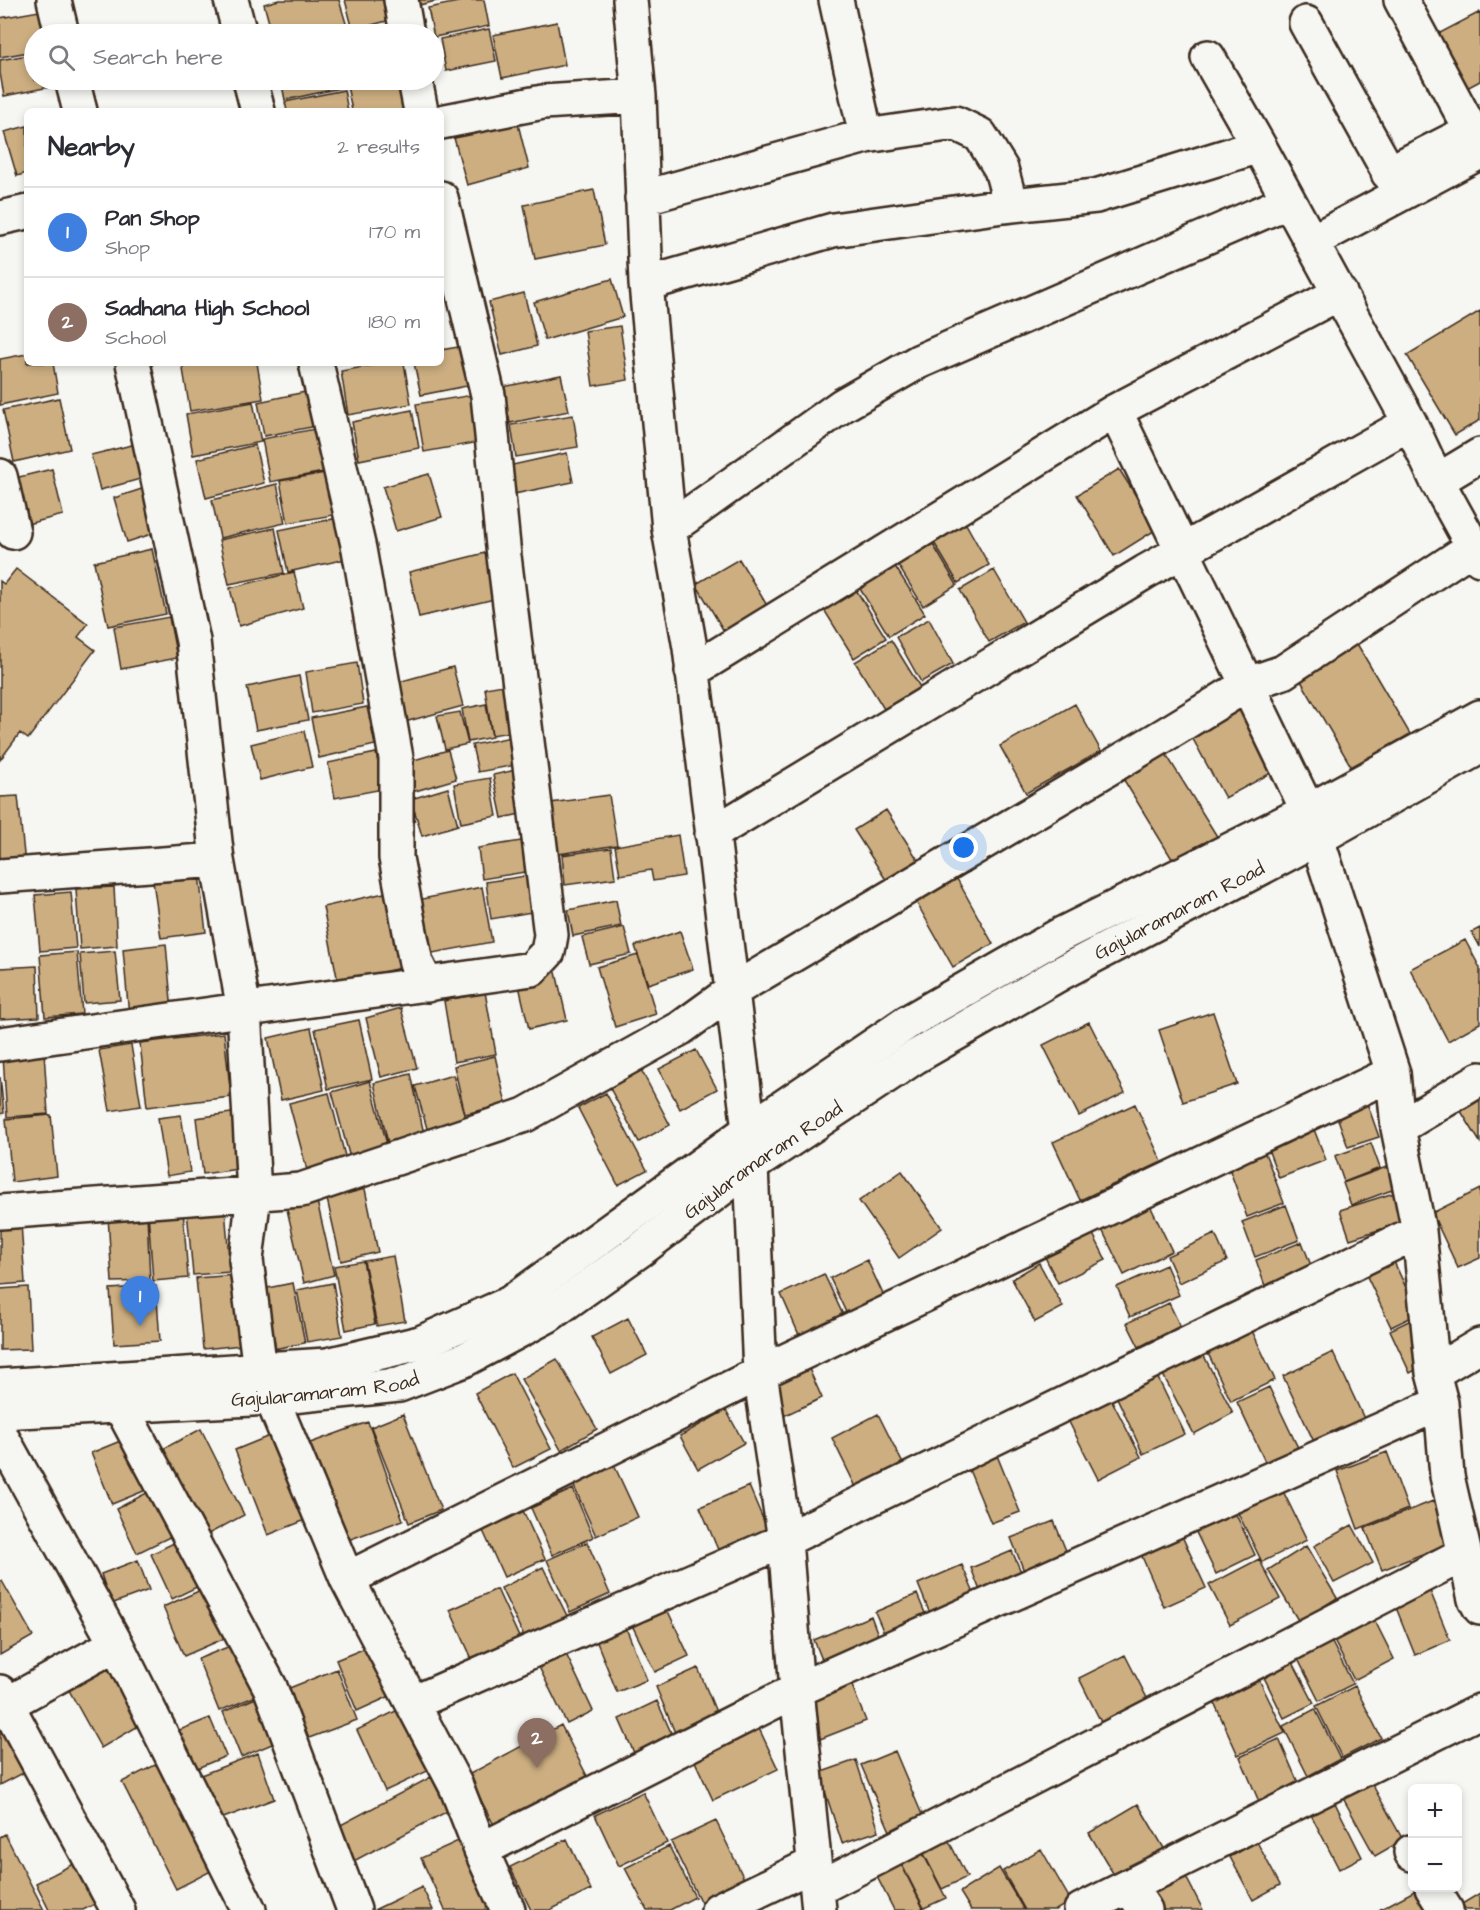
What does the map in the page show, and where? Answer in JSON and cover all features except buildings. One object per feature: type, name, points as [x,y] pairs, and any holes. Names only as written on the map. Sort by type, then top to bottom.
[{"type":"street","points":[[54,0],[60,24]]},
{"type":"street","points":[[231,0],[237,24]]},
{"type":"street","points":[[401,0],[406,24]]},
{"type":"street","points":[[630,0],[639,96],[646,284],[669,529],[690,648],[749,1130]]},
{"type":"street","points":[[836,0],[866,136]]},
{"type":"street","points":[[1401,0],[1419,168]]},
{"type":"street","points":[[1306,22],[1419,168]]},
{"type":"street","points":[[0,1212],[301,1190],[525,1115],[681,1028],[732,991],[1248,684],[1283,672],[1477,553],[1437,481],[1410,423],[1208,57]]},
{"type":"street","points":[[75,90],[79,108]]},
{"type":"street","points":[[253,90],[257,108]]},
{"type":"street","points":[[418,90],[421,108]]},
{"type":"street","points":[[444,121],[543,102],[639,96]]},
{"type":"street","points":[[642,198],[866,136],[955,123],[980,135],[1001,169],[1011,205]]},
{"type":"street","points":[[646,284],[833,230],[1011,205],[1096,196],[1259,146]]},
{"type":"street","points":[[1311,242],[1419,168]]},
{"type":"street","points":[[669,529],[843,405],[918,362],[1289,201]]},
{"type":"street","points":[[0,1044],[532,969],[548,952],[551,935],[504,556],[488,395],[444,211]]},
{"type":"street","points":[[0,218],[24,213]]},
{"type":"street","points":[[692,671],[1115,411],[1340,294]]},
{"type":"street","points":[[134,366],[193,641],[217,860],[244,1010],[254,1194],[246,1260],[266,1384],[346,1579],[456,1786],[508,1910]]},
{"type":"street","points":[[317,366],[362,561],[396,758],[396,858],[416,963],[427,985]]},
{"type":"street","points":[[1115,411],[1248,684],[1312,825],[1393,1073],[1398,1128],[1419,1231],[1448,1476],[1464,1554],[1478,1601]]},
{"type":"street","points":[[712,834],[1135,578],[1410,423]]},
{"type":"street","points":[[1437,481],[1480,455]]},
{"type":"street","points":[[0,476],[13,532]]},
{"type":"street","name":"Gajularamaram Road","points":[[0,1386],[399,1385],[464,1360],[547,1316],[640,1251],[751,1166],[915,1057],[1312,825],[1480,717]]},
{"type":"street","name":"Gajularamaram Road","points":[[0,1412],[120,1405],[266,1384],[327,1365],[420,1343],[510,1303],[749,1130],[908,1022],[1038,948],[1480,747]]},
{"type":"street","points":[[0,876],[217,860]]},
{"type":"street","points":[[346,1579],[760,1373],[1393,1073]]},
{"type":"street","points":[[1398,1128],[1480,1079]]},
{"type":"street","points":[[751,1166],[760,1373],[785,1540],[816,1888]]},
{"type":"street","points":[[413,1703],[785,1540],[1419,1231]]},
{"type":"street","points":[[481,1850],[797,1690],[1437,1388],[1480,1345]]},
{"type":"street","points":[[120,1405],[270,1687],[354,1910]]},
{"type":"street","points":[[0,1434],[116,1644],[249,1910]]},
{"type":"street","points":[[718,1910],[816,1888],[1464,1554]]},
{"type":"street","points":[[116,1644],[2,1701],[118,1910]]},
{"type":"street","points":[[1081,1910],[1137,1898],[1476,1722]]},
{"type":"street","points":[[1435,1892],[1446,1910]]},
{"type":"place","name":"Pan Shop","points":[[140,1326]]},
{"type":"place","name":"Sadhana High School","points":[[537,1768]]}]
